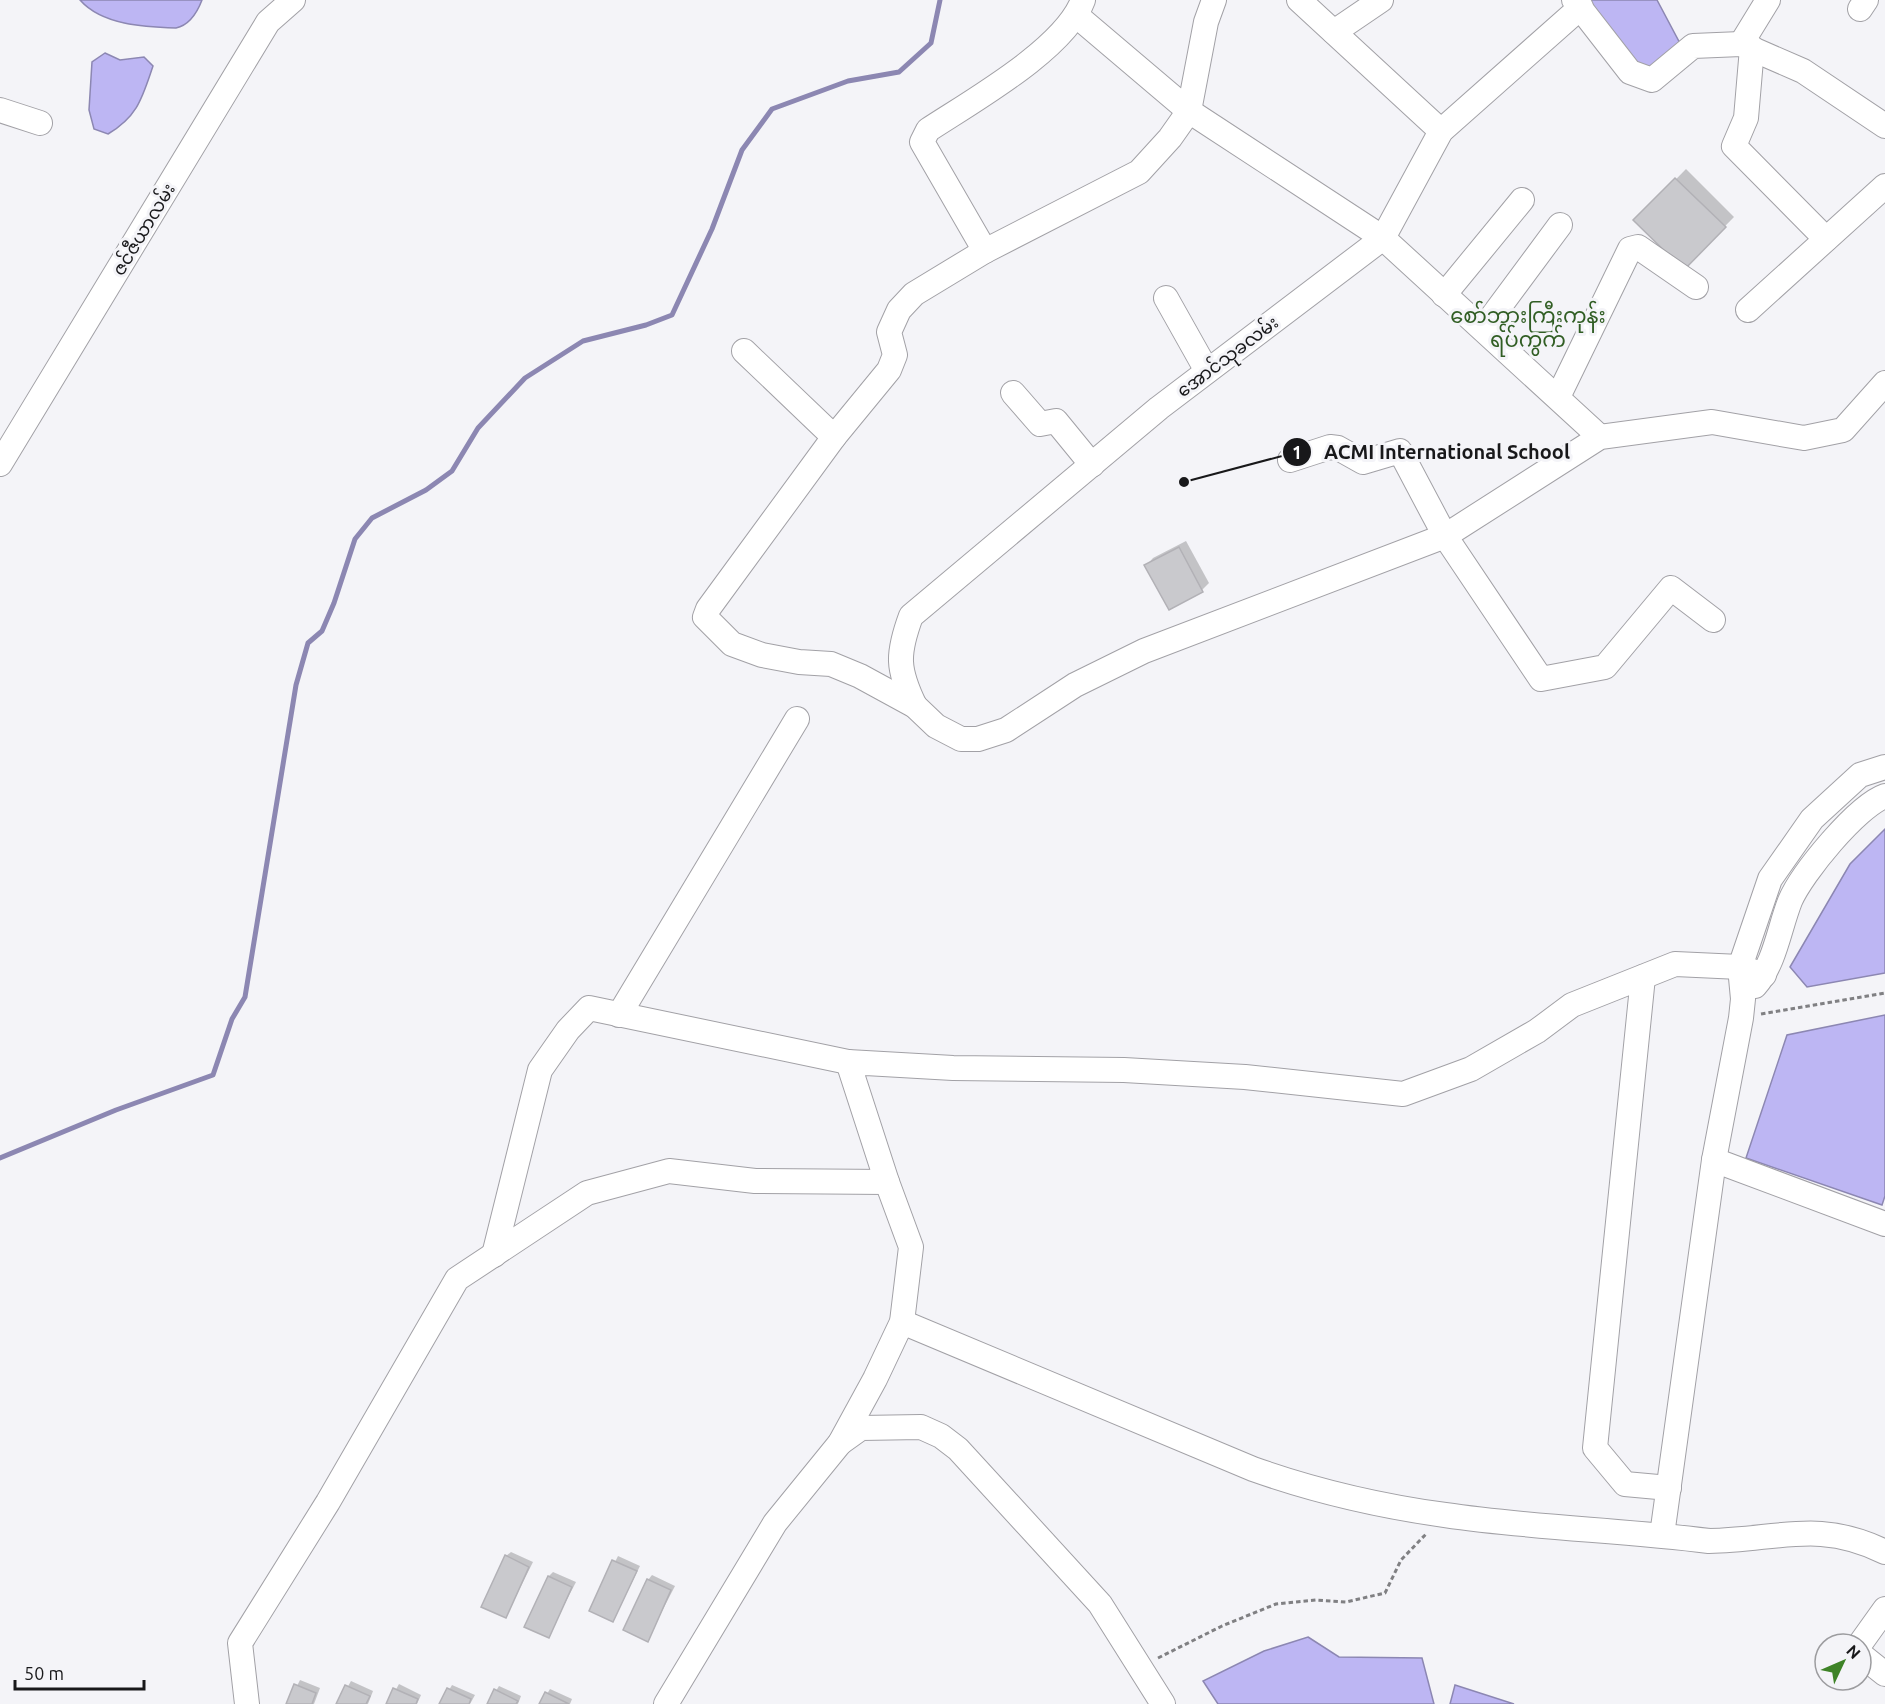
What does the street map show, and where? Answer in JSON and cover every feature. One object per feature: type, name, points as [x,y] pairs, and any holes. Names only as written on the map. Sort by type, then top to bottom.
[{"type":"street","name":"ဇင်ဇီယာလမ်း","points":[[0,465],[268,22],[293,0]]},
{"type":"street","points":[[1214,0],[1206,22],[1189,111],[1170,138],[1139,172],[985,251],[914,294],[899,310],[889,332],[895,355],[890,370],[834,437],[708,609],[705,617],[732,644],[762,655],[799,662],[831,664],[860,675],[915,706],[936,726],[961,739],[978,739],[1006,730],[1075,685],[1144,651],[1445,536],[1600,437],[1712,423],[1804,438],[1844,430],[1885,383]]},
{"type":"street","points":[[1299,0],[1441,131]]},
{"type":"street","points":[[1334,32],[1381,0]]},
{"type":"street","points":[[1768,0],[1746,46],[1746,118],[1734,146],[1826,239]]},
{"type":"street","points":[[1577,3],[1630,72],[1641,78],[1652,80],[1693,46],[1746,46],[1803,71],[1885,126]]},
{"type":"street","name":"အောင်သုခလမ်း","points":[[915,706],[901,677],[902,642],[911,616],[1207,371],[1383,238],[1441,131],[1577,3]]},
{"type":"street","points":[[985,251],[922,142],[928,130],[1024,67],[1080,8],[1189,111],[1383,238],[1600,437]]},
{"type":"street","points":[[0,110],[40,123]]},
{"type":"street","points":[[1748,310],[1885,186]]},
{"type":"street","points":[[1444,295],[1522,200]]},
{"type":"street","points":[[1483,329],[1560,225]]},
{"type":"street","points":[[1558,397],[1630,249],[1638,247],[1696,287]]},
{"type":"street","points":[[1166,298],[1207,371]]},
{"type":"street","points":[[744,351],[834,437]]},
{"type":"street","points":[[1013,393],[1040,424],[1056,421],[1092,465]]},
{"type":"street","points":[[1290,460],[1330,447],[1338,448],[1364,462],[1400,451],[1445,536],[1541,679],[1605,667],[1671,588],[1713,620]]},
{"type":"street","points":[[619,1015],[797,719]]},
{"type":"street","points":[[1662,1535],[1714,1160],[1742,1008],[1740,967],[1770,879],[1812,819],[1860,775],[1885,767]]},
{"type":"street","points":[[1742,1008],[1764,975],[1791,898],[1833,839],[1876,799],[1885,796]]},
{"type":"street","points":[[494,1255],[540,1070],[568,1030],[589,1008],[848,1062],[953,1068],[1146,1071],[1245,1077],[1403,1094],[1471,1069],[1537,1031],[1572,1005],[1675,964],[1740,967],[1764,975]]},
{"type":"street","points":[[1643,977],[1595,1448],[1625,1484],[1669,1488]]},
{"type":"street","points":[[666,1704],[775,1524],[840,1443],[875,1379],[902,1322],[911,1247],[848,1062]]},
{"type":"street","points":[[1714,1160],[1885,1224]]},
{"type":"street","points":[[247,1704],[240,1643],[328,1502],[457,1279],[587,1193],[669,1171],[755,1181],[887,1182]]},
{"type":"street","points":[[902,1322],[1253,1469],[1294,1483],[1348,1497],[1445,1515],[1709,1541],[1743,1540],[1814,1532],[1847,1537],[1885,1552]]},
{"type":"street","points":[[840,1443],[861,1428],[921,1427],[941,1436],[958,1449],[1100,1604],[1163,1704]]},
{"type":"street","points":[[1869,1632],[1885,1609]]},
{"type":"street","points":[[1873,1664],[1885,1674]]},
{"type":"path","points":[[1742,1008],[1885,993]]},
{"type":"path","points":[[1140,1667],[1222,1626],[1276,1604],[1316,1600],[1347,1602],[1385,1593],[1401,1560],[1445,1515]]},
{"type":"shaded area","points":[[80,0],[202,0],[192,18],[176,28],[151,27],[112,20],[100,15]]},
{"type":"shaded area","points":[[1585,0],[1657,0],[1683,49],[1644,75]]},
{"type":"shaded area","points":[[105,53],[120,60],[144,57],[153,66],[142,97],[133,113],[108,134],[94,129],[89,110],[92,62]]},
{"type":"shaded area","points":[[1885,829],[1885,973],[1807,987],[1790,967],[1850,864]]},
{"type":"shaded area","points":[[1885,1015],[1885,1196],[1882,1205],[1746,1158],[1787,1035]]},
{"type":"shaded area","points":[[1308,1637],[1339,1657],[1422,1658],[1434,1704],[1218,1704],[1203,1681],[1264,1651]]},
{"type":"shaded area","points":[[1455,1685],[1514,1704],[1450,1704]]},
{"type":"building","points":[[1675,178],[1726,227],[1684,270],[1633,220]]},
{"type":"building","points":[[1179,547],[1203,592],[1169,610],[1144,565]]},
{"type":"building","points":[[505,1555],[529,1567],[506,1618],[481,1607]]},
{"type":"building","points":[[612,1560],[637,1571],[613,1622],[589,1611]]},
{"type":"building","points":[[548,1576],[572,1587],[549,1638],[524,1627]]},
{"type":"building","points":[[647,1579],[671,1590],[648,1642],[623,1630]]},
{"type":"building","points":[[294,1684],[316,1693],[312,1704],[286,1704]]},
{"type":"building","points":[[345,1685],[370,1696],[366,1704],[336,1704]]},
{"type":"building","points":[[393,1688],[418,1699],[416,1704],[386,1704]]},
{"type":"building","points":[[447,1688],[471,1699],[469,1704],[439,1704]]},
{"type":"building","points":[[494,1689],[518,1701],[516,1704],[487,1704]]},
{"type":"building","points":[[545,1692],[569,1704],[539,1704]]},
{"type":"waterway","points":[[0,1158],[116,1110],[213,1075],[232,1019],[245,997],[296,685],[308,643],[322,631],[334,603],[355,539],[372,518],[426,490],[452,471],[478,428],[525,378],[583,341],[646,325],[672,315],[712,229],[742,150],[772,109],[848,81],[899,72],[931,43],[940,0]]},
{"type":"place","name":"ACMI International School","points":[[1184,482]]},
{"type":"district","name":"စော်ဘွားကြီးကုန်း ရပ်ကွက်","points":[[1528,327]]}]
